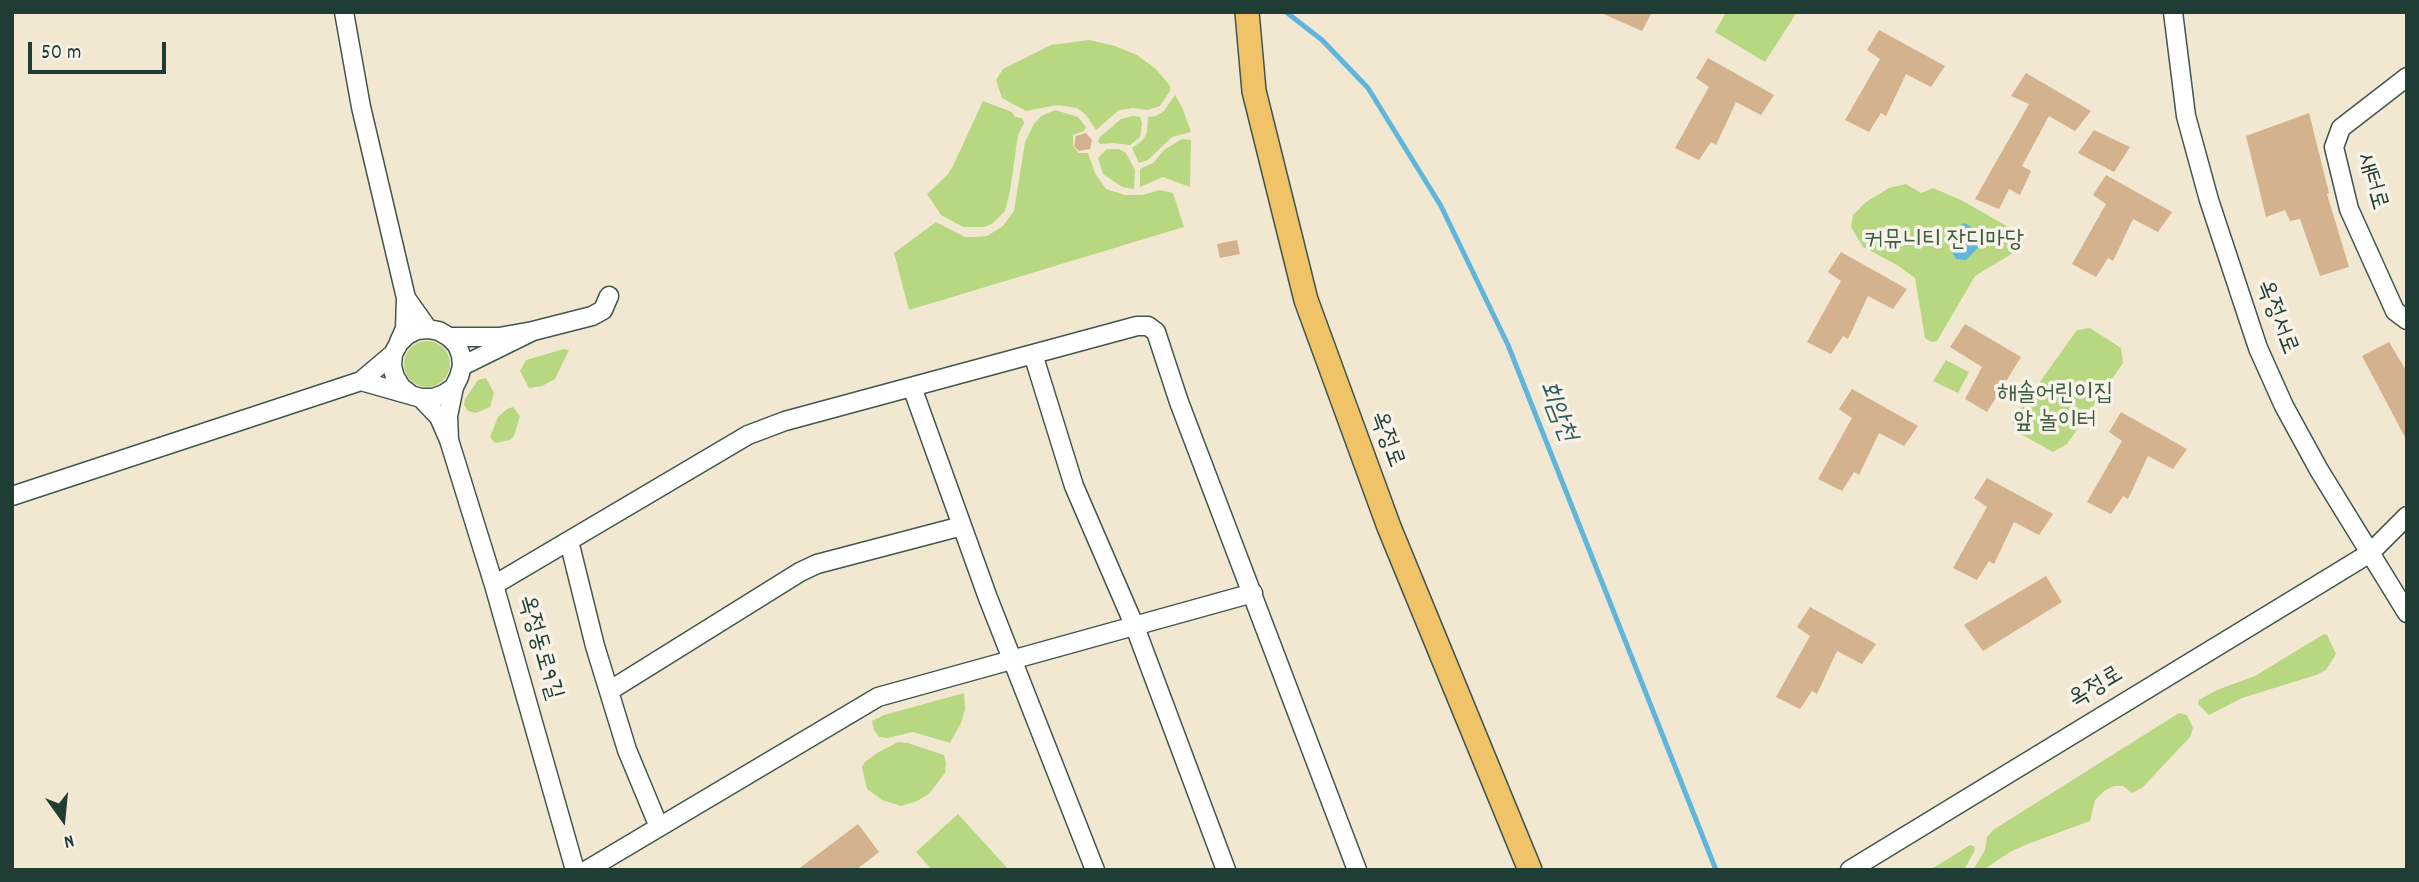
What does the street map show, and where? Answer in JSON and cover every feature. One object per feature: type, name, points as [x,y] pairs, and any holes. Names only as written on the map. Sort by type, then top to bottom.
[{"type":"main road","name":"옥정로","points":[[1247,12],[1254,91],[1306,300],[1390,527],[1530,870]]},
{"type":"street","points":[[344,12],[361,107],[406,298],[405,329],[396,348],[392,366],[401,387],[416,396],[439,417],[449,440]]},
{"type":"street","name":"옥정서로","points":[[2173,12],[2186,116],[2231,271],[2258,348],[2290,417],[2319,470],[2407,613]]},
{"type":"street","name":"새터로","points":[[2407,77],[2341,128],[2334,147],[2349,209],[2395,312],[2407,320]]},
{"type":"street","points":[[449,337],[499,337],[592,316],[603,310],[609,296]]},
{"type":"street","points":[[406,298],[428,329]]},
{"type":"street","points":[[494,585],[748,435],[785,421],[1137,326],[1148,326],[1156,332],[1179,402],[1357,870]]},
{"type":"street","points":[[12,496],[361,382],[407,335],[417,330],[439,331],[457,345],[461,355],[462,366],[448,416],[449,440]]},
{"type":"street","points":[[462,366],[533,331]]},
{"type":"street","points":[[1033,354],[1074,486],[1135,627],[1226,870]]},
{"type":"street","points":[[361,382],[433,398],[454,387]]},
{"type":"street","points":[[912,387],[1013,662],[1095,870]]},
{"type":"street","name":"옥정동로9길","points":[[449,440],[494,585],[575,870]]},
{"type":"street","points":[[2370,553],[2407,516]]},
{"type":"street","points":[[609,691],[800,572],[817,565],[962,527]]},
{"type":"street","points":[[569,541],[626,750],[659,827]]},
{"type":"street","name":"옥정로","points":[[1850,870],[2370,553]]},
{"type":"street","points":[[587,870],[871,701],[1253,593]]},
{"type":"green space","points":[[1726,12],[1797,12],[1765,62],[1715,32]]},
{"type":"green space","points":[[1089,40],[1137,55],[1156,69],[1170,86],[1170,91],[1160,106],[1148,110],[1119,110],[1096,130],[1086,115],[1077,108],[1057,105],[1026,111],[1002,98],[996,80],[1003,69],[1051,45]]},
{"type":"green space","points":[[1175,95],[1191,132],[1172,137],[1148,160],[1139,163],[1132,148],[1143,140],[1147,132],[1148,117],[1164,111]]},
{"type":"green space","points":[[983,101],[1012,112],[1015,117],[1022,118],[1024,123],[1018,135],[1005,211],[992,224],[984,227],[963,227],[941,215],[927,194],[953,166]]},
{"type":"green space","points":[[1055,110],[1078,117],[1086,127],[1084,131],[1073,135],[1073,146],[1079,153],[1088,153],[1095,173],[1106,189],[1125,195],[1142,195],[1160,190],[1173,193],[1184,227],[909,310],[894,253],[936,222],[965,237],[987,236],[1003,226],[1014,211],[1025,142],[1041,116]]},
{"type":"green space","points":[[1140,117],[1142,123],[1140,137],[1130,145],[1100,144],[1100,137],[1121,119]]},
{"type":"green space","points":[[1182,139],[1191,140],[1190,187],[1163,177],[1140,187],[1140,169],[1153,163],[1164,150]]},
{"type":"green space","points":[[1107,149],[1119,149],[1126,153],[1135,170],[1134,189],[1122,187],[1103,174],[1098,158]]},
{"type":"green space","name":"커뮤니티 잔디마당","points":[[1906,184],[1921,193],[1933,188],[1961,200],[2020,236],[2023,247],[1975,276],[1937,341],[1931,342],[1925,338],[1915,278],[1863,247],[1851,227],[1853,215],[1866,202],[1889,188]]},
{"type":"green space","name":"해솔어린이집 앞 놀이터","points":[[2090,328],[2121,348],[2123,363],[2067,444],[2053,452],[2017,432],[2012,421],[2077,330]]},
{"type":"green space","points":[[427,341],[436,342],[443,348],[449,355],[449,373],[443,380],[436,386],[427,387],[418,386],[411,380],[405,373],[404,364],[405,355],[411,348],[418,342]]},
{"type":"green space","points":[[564,349],[569,350],[555,379],[542,386],[529,388],[520,371],[526,360]]},
{"type":"green space","points":[[1946,360],[1969,372],[1958,393],[1933,381]]},
{"type":"green space","points":[[486,378],[494,393],[490,407],[476,413],[468,411],[464,405],[465,399],[478,380]]},
{"type":"green space","points":[[513,407],[520,416],[514,436],[510,440],[495,443],[490,437],[498,417]]},
{"type":"green space","points":[[2324,634],[2336,654],[2326,670],[2242,698],[2209,715],[2198,704],[2199,700],[2217,690],[2255,676]]},
{"type":"green space","points":[[964,693],[965,709],[950,743],[913,732],[887,738],[879,737],[874,730],[872,721],[884,715]]},
{"type":"green space","points":[[2179,713],[2187,715],[2193,728],[2190,737],[2143,787],[2132,793],[2123,786],[2114,786],[2095,800],[2090,821],[2025,845],[1983,870],[1973,870],[1985,850],[1987,837],[1993,830]]},
{"type":"green space","points":[[898,742],[944,755],[946,763],[945,773],[929,794],[901,806],[882,800],[867,789],[862,767],[877,753]]},
{"type":"green space","points":[[958,814],[1009,870],[932,870],[916,852]]},
{"type":"green space","points":[[1970,845],[1974,846],[1975,850],[1964,870],[1930,870]]},
{"type":"water","points":[[1964,223],[1979,231],[1983,243],[1966,260],[1956,259],[1952,252],[1956,228]]},
{"type":"building","points":[[1599,12],[1652,12],[1642,31]]},
{"type":"building","points":[[1879,30],[1945,66],[1931,87],[1906,74],[1886,116],[1881,113],[1869,132],[1845,120],[1880,59],[1867,50]]},
{"type":"building","points":[[1708,58],[1774,95],[1761,115],[1736,102],[1716,145],[1711,142],[1699,160],[1675,148],[1709,87],[1696,78]]},
{"type":"building","points":[[2026,73],[2091,111],[2075,131],[2049,116],[2022,166],[2031,171],[2020,195],[2009,189],[1999,209],[1975,199],[2029,104],[2011,96]]},
{"type":"building","points":[[2309,113],[2329,193],[2327,194],[2349,267],[2320,276],[2300,219],[2290,221],[2285,210],[2266,217],[2246,136]]},
{"type":"building","points":[[2094,130],[2130,147],[2114,172],[2078,153]]},
{"type":"building","points":[[1086,133],[1092,140],[1090,149],[1079,151],[1074,146],[1076,136]]},
{"type":"building","points":[[2106,175],[2172,212],[2158,232],[2133,219],[2113,261],[2108,258],[2096,277],[2072,264],[2106,204],[2093,195]]},
{"type":"building","points":[[1237,240],[1240,254],[1220,258],[1217,244]]},
{"type":"building","points":[[1841,252],[1907,289],[1893,309],[1868,296],[1848,339],[1843,336],[1831,354],[1807,342],[1841,281],[1828,272]]},
{"type":"building","points":[[1965,324],[2021,357],[1987,412],[1965,399],[1982,367],[1950,347]]},
{"type":"building","points":[[2389,342],[2407,372],[2407,441],[2362,356]]},
{"type":"building","points":[[1852,389],[1918,426],[1904,446],[1879,433],[1859,475],[1854,472],[1842,491],[1818,479],[1852,418],[1839,409]]},
{"type":"building","points":[[2121,412],[2187,449],[2173,469],[2148,456],[2128,499],[2123,496],[2111,514],[2087,502],[2122,441],[2109,432]]},
{"type":"building","points":[[1987,478],[2053,514],[2039,535],[2014,522],[1994,564],[1989,561],[1977,580],[1953,568],[1987,507],[1974,498]]},
{"type":"building","points":[[2046,576],[2062,602],[1983,651],[1964,625]]},
{"type":"building","points":[[1810,607],[1876,644],[1862,664],[1837,651],[1817,694],[1812,691],[1800,709],[1776,697],[1810,636],[1797,627]]},
{"type":"building","points":[[858,824],[879,852],[856,870],[797,870]]},
{"type":"waterway","name":"회암천","points":[[1286,12],[1322,40],[1368,88],[1441,206],[1508,345],[1716,870]]}]
